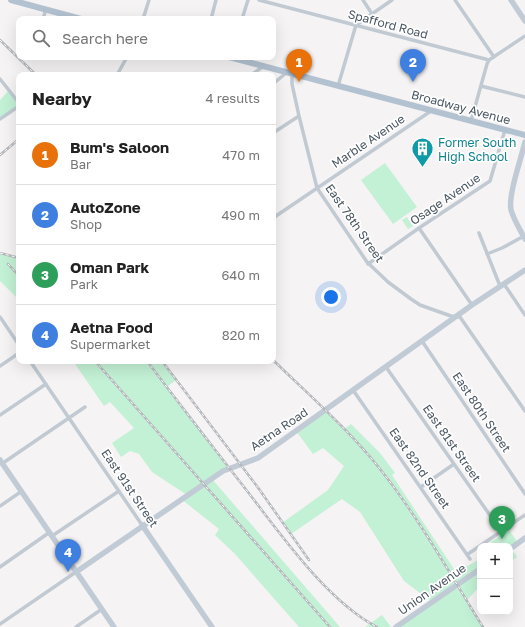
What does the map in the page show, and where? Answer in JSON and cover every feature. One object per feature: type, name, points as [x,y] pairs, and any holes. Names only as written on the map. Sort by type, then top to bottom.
[{"type":"main road","points":[[11,0],[70,16]]},
{"type":"main road","name":"Broadway Avenue","points":[[241,60],[289,74],[525,135]]},
{"type":"street","points":[[144,16],[148,0]]},
{"type":"street","points":[[212,16],[216,0]]},
{"type":"street","points":[[243,16],[248,0]]},
{"type":"street","name":"Spafford Road","points":[[259,0],[489,60]]},
{"type":"street","points":[[363,0],[372,14]]},
{"type":"street","points":[[338,86],[356,25],[392,0]]},
{"type":"street","points":[[454,0],[494,57]]},
{"type":"street","points":[[511,0],[525,21]]},
{"type":"street","points":[[44,16],[46,9]]},
{"type":"street","points":[[471,121],[489,60],[525,36]]},
{"type":"street","points":[[120,72],[126,60]]},
{"type":"street","points":[[255,72],[264,66]]},
{"type":"street","points":[[276,82],[289,74]]},
{"type":"street","name":"East 78th Street","points":[[289,74],[317,188],[368,264],[388,282],[418,304],[451,316],[457,316]]},
{"type":"street","points":[[0,79],[16,101]]},
{"type":"street","points":[[481,86],[525,97]]},
{"type":"street","points":[[0,119],[16,107]]},
{"type":"street","name":"Marble Avenue","points":[[276,216],[431,111]]},
{"type":"street","points":[[276,131],[299,116]]},
{"type":"street","name":"Osage Avenue","points":[[368,264],[490,181],[505,130]]},
{"type":"street","points":[[487,254],[524,237],[513,216],[511,200],[525,142]]},
{"type":"street","points":[[419,228],[472,305]]},
{"type":"street","points":[[479,234],[502,285],[525,315]]},
{"type":"street","name":"Aetna Road","points":[[0,624],[198,487],[229,468],[258,458],[472,305],[525,270]]},
{"type":"street","points":[[457,316],[460,317],[525,411]]},
{"type":"street","points":[[0,317],[16,341]]},
{"type":"street","name":"East 80th Street","points":[[422,342],[525,494]]},
{"type":"street","points":[[0,366],[16,355]]},
{"type":"street","name":"East 91st Street","points":[[32,364],[212,627]]},
{"type":"street","name":"East 81st Street","points":[[386,366],[501,532]]},
{"type":"street","points":[[0,415],[46,384]]},
{"type":"street","name":"East 82nd Street","points":[[353,390],[468,554],[470,559]]},
{"type":"street","points":[[85,407],[1,461],[114,627]]},
{"type":"street","points":[[421,487],[454,464]]},
{"type":"street","points":[[0,506],[22,491]]},
{"type":"street","points":[[0,566],[119,491]]},
{"type":"street","points":[[468,554],[525,515]]},
{"type":"street","points":[[513,547],[525,538]]},
{"type":"street","name":"Union Avenue","points":[[397,627],[477,571]]},
{"type":"street","points":[[76,627],[102,609]]},
{"type":"green space","points":[[9,90],[16,99],[16,108],[0,119],[0,100]]},
{"type":"green space","points":[[385,163],[417,207],[393,224],[361,180]]},
{"type":"green space","points":[[407,217],[413,226],[408,229],[402,220]]},
{"type":"green space","points":[[0,253],[16,256],[16,297],[0,281]]},
{"type":"green space","points":[[75,364],[163,364],[176,380],[167,387],[229,468],[212,479],[340,627],[299,627],[235,554],[215,535],[219,529],[181,499],[187,495],[152,472],[139,454],[130,451],[121,457],[112,443],[134,428],[110,402],[104,406]]},
{"type":"green space","points":[[325,410],[344,429],[351,424],[380,453],[395,473],[392,475],[456,572],[477,561],[477,589],[467,600],[483,627],[396,627],[432,602],[404,581],[360,512],[342,499],[291,534],[282,523],[328,490],[344,466],[323,448],[313,454],[296,431]]},
{"type":"green space","points":[[509,530],[518,543],[513,547],[513,543],[491,542]]},
{"type":"green space","points":[[513,551],[517,557],[513,560]]},
{"type":"green space","points":[[382,615],[391,627],[365,627]]},
{"type":"railway","points":[[0,40],[16,56]]},
{"type":"railway","points":[[21,60],[33,72]]},
{"type":"railway","points":[[0,155],[16,142]]},
{"type":"railway","points":[[0,253],[16,257]]},
{"type":"railway","points":[[8,264],[16,273]]},
{"type":"railway","points":[[276,363],[342,426],[380,469],[408,507],[483,627]]},
{"type":"railway","points":[[98,364],[330,627]]},
{"type":"railway","points":[[149,364],[308,568],[342,602],[359,616],[377,627]]},
{"type":"railway","points":[[164,364],[259,489],[309,560]]},
{"type":"place","name":"Bum's Saloon","points":[[299,82]]},
{"type":"place","name":"AutoZone","points":[[413,82]]},
{"type":"place","name":"Former South High School","points":[[422,168]]},
{"type":"place","name":"Oman Park","points":[[502,539]]},
{"type":"place","name":"Aetna Food","points":[[68,572]]}]
